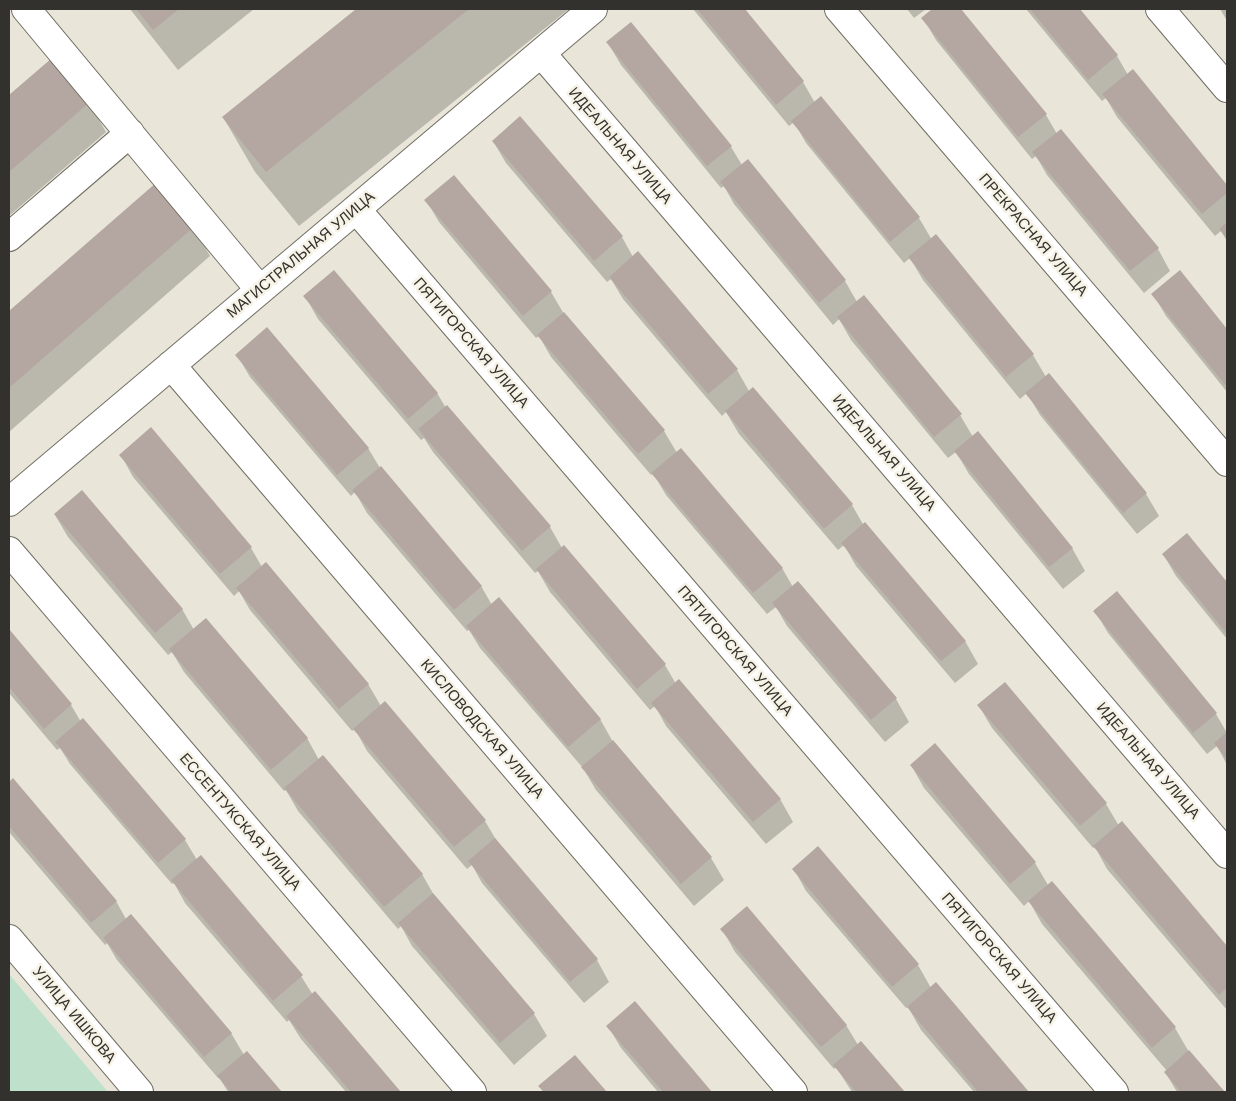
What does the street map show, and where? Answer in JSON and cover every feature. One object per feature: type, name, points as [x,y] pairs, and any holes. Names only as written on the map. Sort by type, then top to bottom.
[{"type":"street","points":[[9,17],[18,9]]},
{"type":"street","points":[[26,9],[260,290]]},
{"type":"street","name":"МАГИСТРАЛЬНАЯ УЛИЦА","points":[[9,502],[593,9]]},
{"type":"street","name":"ПРЕКРАСНАЯ УЛИЦА","points":[[839,9],[1227,462]]},
{"type":"street","points":[[1160,9],[1227,88]]},
{"type":"street","name":"ИДЕАЛЬНАЯ УЛИЦА","points":[[540,53],[1227,854]]},
{"type":"street","points":[[9,237],[130,133]]},
{"type":"street","name":"ПЯТИГОРСКАЯ УЛИЦА","points":[[356,209],[1114,1092]]},
{"type":"street","name":"КИСЛОВОДСКАЯ УЛИЦА","points":[[171,365],[793,1092]]},
{"type":"street","name":"ЕССЕНТУКСКАЯ УЛИЦА","points":[[9,551],[472,1092]]},
{"type":"street","name":"УЛИЦА ИШКОВА","points":[[9,938],[139,1092]]},
{"type":"green space","points":[[9,974],[108,1092],[9,1092]]},
{"type":"building","points":[[136,9],[179,9],[153,30]]},
{"type":"building","points":[[356,9],[469,9],[266,172],[222,117]]},
{"type":"building","points":[[697,9],[745,9],[804,81],[776,105]]},
{"type":"building","points":[[932,9],[961,9],[1047,114],[1018,137],[921,18]]},
{"type":"building","points":[[1030,9],[1080,9],[1118,55],[1088,80]]},
{"type":"building","points":[[631,22],[732,146],[707,166],[606,42]]},
{"type":"building","points":[[52,58],[90,102],[9,172],[9,95]]},
{"type":"building","points":[[1133,69],[1227,185],[1227,193],[1202,214],[1102,94]]},
{"type":"building","points":[[821,96],[920,217],[890,242],[791,121]]},
{"type":"building","points":[[520,116],[623,236],[594,261],[492,141]]},
{"type":"building","points":[[1061,129],[1159,248],[1130,271],[1032,152]]},
{"type":"building","points":[[748,159],[846,280],[819,303],[720,182]]},
{"type":"building","points":[[454,175],[552,291],[523,316],[424,200]]},
{"type":"building","points":[[157,182],[195,226],[9,388],[9,311]]},
{"type":"building","points":[[1227,222],[1227,239],[1219,229]]},
{"type":"building","points":[[936,234],[1034,354],[1006,377],[908,257]]},
{"type":"building","points":[[638,251],[738,369],[708,394],[609,277]]},
{"type":"building","points":[[334,270],[438,393],[408,419],[303,296]]},
{"type":"building","points":[[1180,270],[1227,329],[1227,387],[1151,294]]},
{"type":"building","points":[[864,295],[962,414],[934,437],[837,317]]},
{"type":"building","points":[[564,312],[665,430],[638,454],[537,335]]},
{"type":"building","points":[[267,327],[369,448],[337,475],[235,355]]},
{"type":"building","points":[[1049,373],[1147,493],[1123,513],[1025,393]]},
{"type":"building","points":[[753,387],[853,504],[824,529],[725,411]]},
{"type":"building","points":[[447,405],[551,526],[522,551],[418,429]]},
{"type":"building","points":[[151,427],[252,547],[220,574],[119,455]]},
{"type":"building","points":[[978,431],[1073,548],[1049,567],[954,451]]},
{"type":"building","points":[[681,448],[783,568],[753,593],[651,473]]},
{"type":"building","points":[[381,466],[482,586],[454,610],[352,490]]},
{"type":"building","points":[[82,490],[183,609],[155,633],[54,514]]},
{"type":"building","points":[[865,522],[966,641],[941,661],[841,543]]},
{"type":"building","points":[[1187,533],[1227,582],[1227,634],[1162,554]]},
{"type":"building","points":[[564,545],[666,664],[637,689],[536,569]]},
{"type":"building","points":[[266,562],[369,684],[339,709],[236,588]]},
{"type":"building","points":[[798,581],[897,698],[871,720],[772,603]]},
{"type":"building","points":[[1117,591],[1217,713],[1193,733],[1093,611]]},
{"type":"building","points":[[499,597],[601,719],[568,747],[466,626]]},
{"type":"building","points":[[206,618],[308,738],[271,770],[169,649]]},
{"type":"building","points":[[9,629],[72,704],[44,729],[9,687]]},
{"type":"building","points":[[679,679],[781,799],[753,822],[651,703]]},
{"type":"building","points":[[1005,682],[1107,803],[1080,826],[977,705]]},
{"type":"building","points":[[385,701],[486,820],[454,847],[353,729]]},
{"type":"building","points":[[83,718],[186,839],[158,863],[55,742]]},
{"type":"building","points":[[1227,732],[1227,760],[1214,743]]},
{"type":"building","points":[[613,740],[712,857],[681,884],[581,767]]},
{"type":"building","points":[[935,743],[1036,862],[1010,884],[910,765]]},
{"type":"building","points":[[323,755],[423,874],[384,907],[284,788]]},
{"type":"building","points":[[13,778],[117,901],[91,923],[9,826],[9,782]]},
{"type":"building","points":[[1122,821],[1227,946],[1227,988],[1219,995],[1093,846]]},
{"type":"building","points":[[495,838],[598,959],[570,982],[468,861]]},
{"type":"building","points":[[818,846],[919,964],[892,987],[792,869]]},
{"type":"building","points":[[201,855],[303,975],[273,1001],[171,880]]},
{"type":"building","points":[[1052,881],[1176,1027],[1152,1048],[1028,901]]},
{"type":"building","points":[[433,893],[535,1013],[500,1043],[398,923]]},
{"type":"building","points":[[747,906],[847,1025],[821,1047],[720,929]]},
{"type":"building","points":[[131,914],[232,1033],[204,1057],[103,938]]},
{"type":"building","points":[[936,982],[1029,1092],[978,1092],[907,1007]]},
{"type":"building","points":[[315,991],[401,1092],[351,1092],[286,1016]]},
{"type":"building","points":[[635,1001],[712,1092],[663,1092],[606,1026]]},
{"type":"building","points":[[861,1041],[905,1092],[856,1092],[833,1065]]},
{"type":"building","points":[[1189,1050],[1225,1092],[1181,1092],[1164,1072]]},
{"type":"building","points":[[247,1051],[282,1092],[231,1092],[217,1076]]},
{"type":"building","points":[[575,1055],[607,1092],[544,1092],[538,1086]]}]
